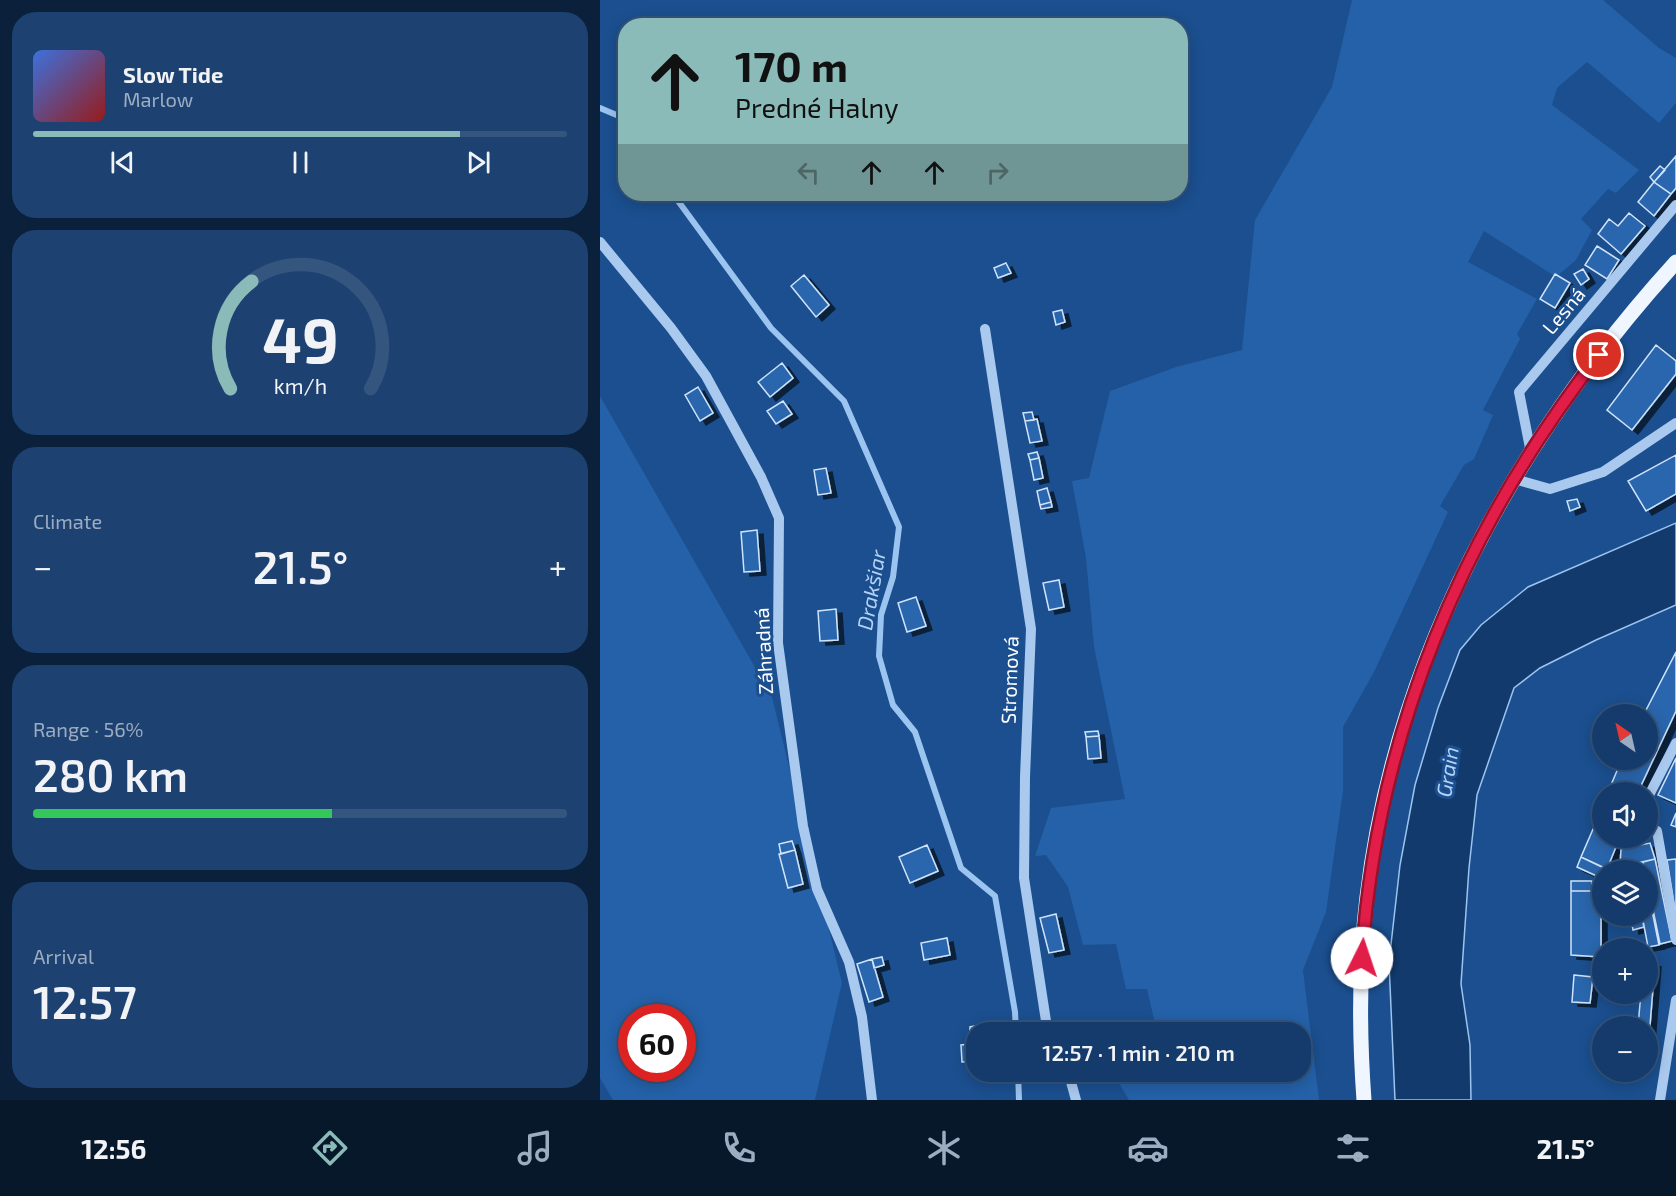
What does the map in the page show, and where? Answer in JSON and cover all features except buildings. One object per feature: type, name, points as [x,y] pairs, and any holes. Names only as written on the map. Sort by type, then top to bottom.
[{"type":"main road","points":[[1364,1100],[1360,1011],[1363,940],[1370,875],[1385,797],[1412,696],[1428,652],[1471,557],[1514,479],[1585,373],[1676,262]]},
{"type":"street","name":"Lesná","points":[[1531,453],[1519,392],[1676,205]]},
{"type":"street","name":"Záhradná","points":[[600,242],[671,328],[706,376],[761,477],[779,518],[778,644],[803,826],[818,889],[849,962],[862,1017],[872,1100]]},
{"type":"street","name":"Stromová","points":[[985,330],[1031,629],[1025,777],[1024,878],[1047,1022]]},
{"type":"street","points":[[1514,479],[1550,489],[1603,472],[1676,423]]},
{"type":"street","points":[[1656,782],[1676,743]]},
{"type":"street","points":[[1658,831],[1676,940]]},
{"type":"street","points":[[1660,1100],[1676,1000]]},
{"type":"street","points":[[1071,1082],[1076,1100]]},
{"type":"shaded area","points":[[1352,0],[1603,0],[1659,48],[1676,58],[1676,103],[1659,123],[1587,62],[1557,88],[1552,105],[1639,170],[1616,193],[1608,189],[1581,219],[1592,230],[1576,260],[1556,277],[1484,231],[1468,262],[1537,299],[1517,334],[1520,339],[1483,410],[1493,415],[1474,459],[1464,465],[1440,506],[1448,512],[1374,672],[1343,727],[1343,791],[1326,912],[1303,970],[1309,1022],[1155,1022],[1147,989],[1126,989],[1116,944],[1083,945],[1068,887],[1046,855],[1035,856],[1051,808],[1125,799],[1094,647],[1086,558],[1072,481],[1089,478],[1110,391],[1176,367],[1242,350],[1255,220],[1332,87]]},
{"type":"shaded area","points":[[600,396],[772,697],[842,983],[815,1100],[613,1100],[600,1078]]},
{"type":"shaded area","points":[[1311,1035],[1319,1100],[1129,1100],[1118,1082],[1311,1082]]},
{"type":"water","name":"Grain","points":[[1676,523],[1676,605],[1596,640],[1540,668],[1514,688],[1477,795],[1469,868],[1461,984],[1470,1045],[1471,1100],[1395,1100],[1389,962],[1400,865],[1415,785],[1438,708],[1460,650],[1481,625],[1528,587]]},
{"type":"waterway","name":"Drakšiar","points":[[600,108],[618,116]]},
{"type":"waterway","name":"Drakšiar","points":[[678,201],[771,328],[844,401],[899,527],[893,577],[881,615],[879,656],[893,705],[915,732],[961,868],[995,896],[1016,1022]]},
{"type":"waterway","name":"Drakšiar","points":[[1018,1082],[1019,1100]]},
{"type":"route","points":[[1362,958],[1367,895],[1385,797],[1412,696],[1428,652],[1451,598],[1504,496],[1556,413],[1599,355]]}]
